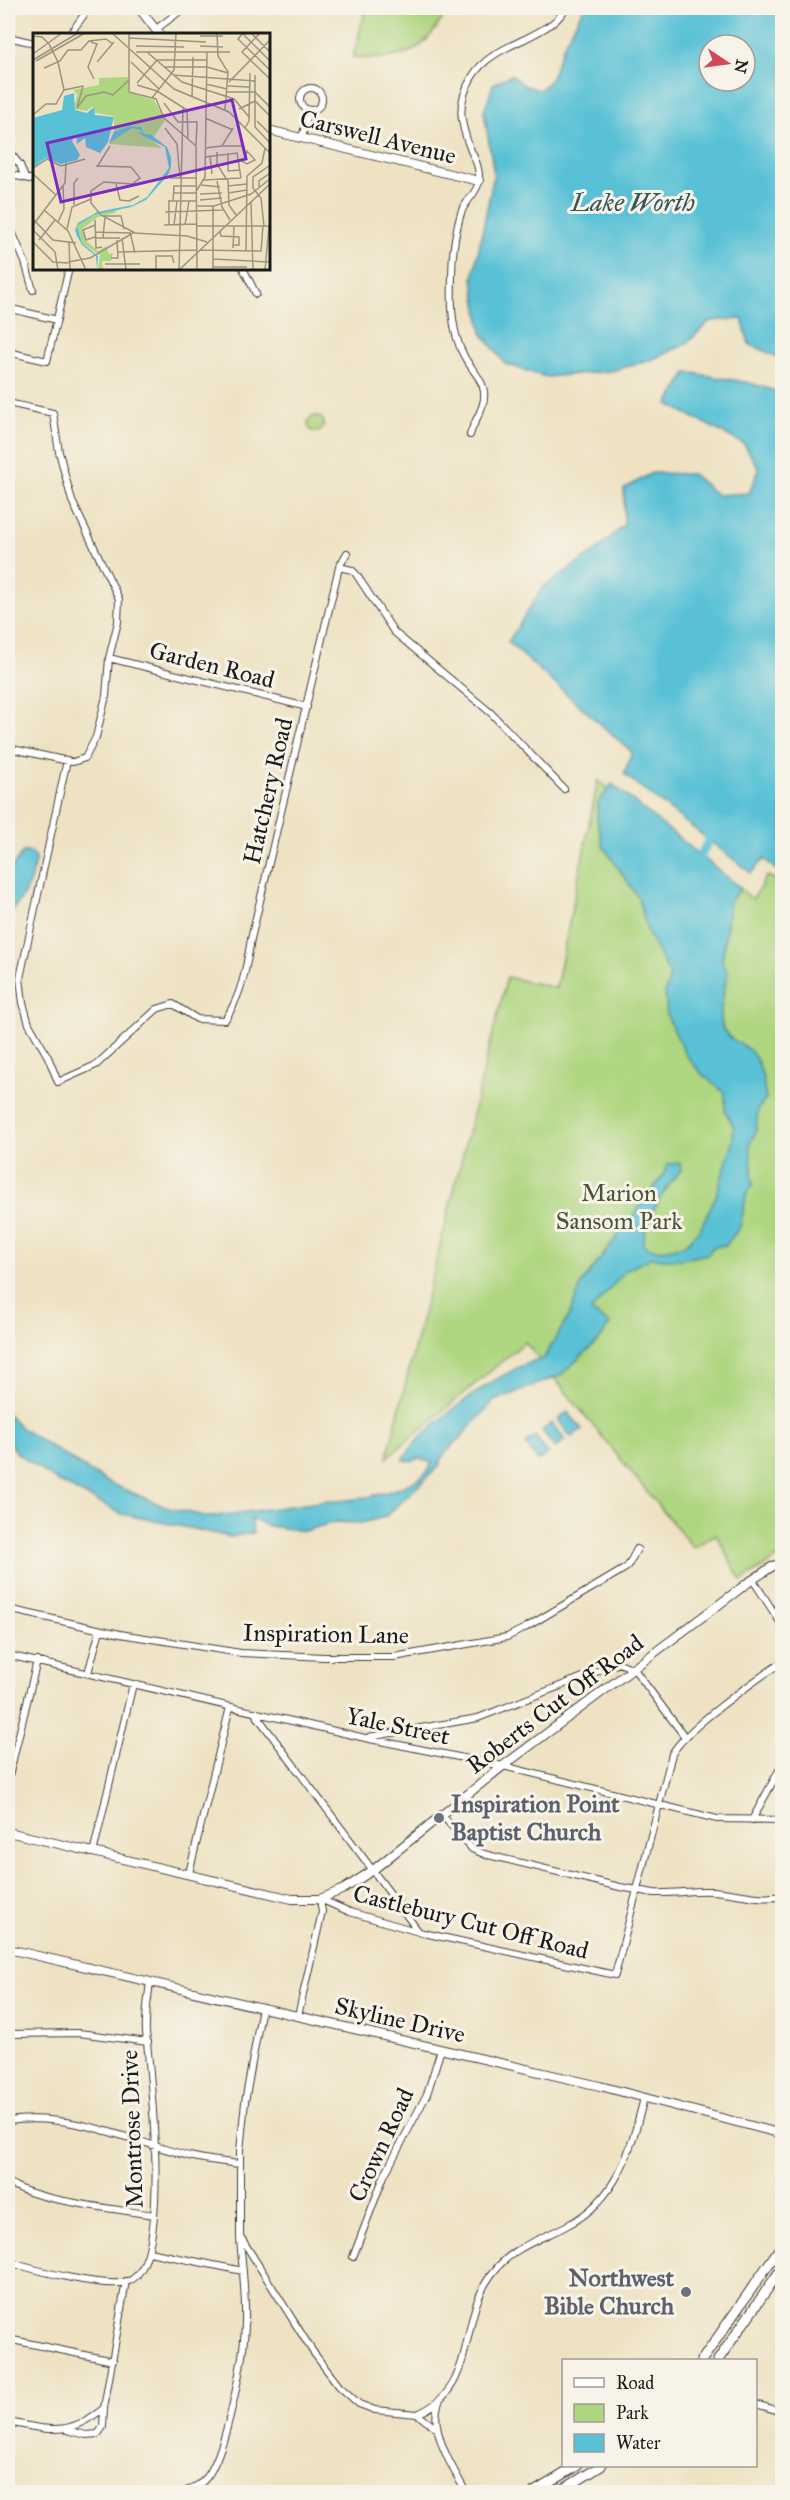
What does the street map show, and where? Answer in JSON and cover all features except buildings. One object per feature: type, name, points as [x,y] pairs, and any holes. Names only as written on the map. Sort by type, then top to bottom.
[{"type":"main road","points":[[703,2359],[783,2246]]},
{"type":"main road","points":[[719,2359],[783,2268]]},
{"type":"main road","points":[[766,2269],[777,2277]]},
{"type":"main road","points":[[534,2493],[575,2467]]},
{"type":"main road","points":[[559,2493],[599,2467]]},
{"type":"street","points":[[8,15],[11,8]]},
{"type":"street","points":[[71,33],[89,8]]},
{"type":"street","points":[[139,8],[157,32],[184,8]]},
{"type":"street","points":[[470,435],[482,408],[485,393],[483,385],[465,357],[454,330],[453,250],[461,213],[466,202],[475,192],[479,181],[476,161],[462,127],[462,103],[466,89],[483,65],[506,48],[556,21],[567,8]]},
{"type":"street","points":[[8,37],[33,43]]},
{"type":"street","points":[[302,138],[309,110]]},
{"type":"street","name":"Carswell Avenue","points":[[270,130],[479,181]]},
{"type":"street","points":[[8,150],[20,165],[25,178]]},
{"type":"street","points":[[8,174],[33,180]]},
{"type":"street","points":[[8,222],[26,262],[33,290]]},
{"type":"street","points":[[8,352],[47,361],[69,270]]},
{"type":"street","points":[[244,270],[256,294]]},
{"type":"street","points":[[8,308],[57,320]]},
{"type":"street","points":[[8,403],[53,413],[59,452],[72,501],[119,599],[118,622],[109,658],[106,696],[96,737],[84,759],[78,763],[8,748]]},
{"type":"street","name":"Hatchery Road","points":[[67,760],[20,978],[29,1024],[48,1057],[58,1083],[96,1065],[157,1009],[173,1004],[197,1019],[225,1020],[237,1003],[339,567],[347,553]]},
{"type":"street","points":[[339,567],[352,570],[356,574],[384,621],[407,646],[490,713],[564,789]]},
{"type":"street","name":"Garden Road","points":[[109,658],[307,707]]},
{"type":"street","name":"Inspiration Lane","points":[[8,1609],[100,1630],[242,1653],[394,1658],[507,1636],[525,1628],[628,1566],[637,1549]]},
{"type":"street","name":"Roberts Cut Off Road","points":[[8,1832],[292,1899],[320,1899],[344,1889],[373,1870],[503,1766],[753,1580],[773,1566],[783,1563]]},
{"type":"street","points":[[753,1580],[783,1625]]},
{"type":"street","points":[[88,1673],[100,1630]]},
{"type":"street","name":"Yale Street","points":[[8,1655],[365,1738],[503,1766],[659,1806],[717,1818],[783,1820]]},
{"type":"street","points":[[8,1780],[37,1661]]},
{"type":"street","points":[[638,1890],[672,1754],[686,1736],[783,1662]]},
{"type":"street","points":[[365,1738],[478,1718],[619,1664],[634,1669],[686,1736]]},
{"type":"street","points":[[93,1853],[133,1684]]},
{"type":"street","points":[[189,1873],[230,1707]]},
{"type":"street","points":[[254,1712],[419,1932]]},
{"type":"street","points":[[752,1820],[783,1765]]},
{"type":"street","points":[[441,1814],[472,1849],[484,1854],[638,1890],[672,1894],[714,1891],[754,1898],[783,1896]]},
{"type":"street","name":"Castlebury Cut Off Road","points":[[320,1899],[350,1912],[419,1932],[615,1975],[638,1890]]},
{"type":"street","points":[[298,2016],[322,1912],[320,1899]]},
{"type":"street","name":"Skyline Drive","points":[[8,1949],[441,2049],[783,2134]]},
{"type":"street","name":"Montrose Drive","points":[[8,2422],[44,2429],[66,2429],[86,2435],[98,2434],[103,2427],[117,2324],[126,2282],[137,2274],[149,2252],[153,2215],[155,2146],[147,2008],[150,1982]]},
{"type":"street","points":[[184,2493],[201,2484],[217,2457],[237,2382],[245,2323],[240,2236],[240,2164],[245,2102],[262,2007]]},
{"type":"street","points":[[8,2034],[79,2033],[148,2042]]},
{"type":"street","name":"Crown Road","points":[[352,2257],[384,2176],[427,2094],[441,2049]]},
{"type":"street","points":[[417,2414],[439,2401],[452,2386],[462,2367],[475,2304],[491,2274],[517,2248],[567,2226],[600,2202],[615,2183],[627,2159],[644,2098]]},
{"type":"street","points":[[8,2121],[39,2119],[87,2126],[192,2157],[240,2164]]},
{"type":"street","points":[[8,2181],[16,2188],[37,2194],[153,2215]]},
{"type":"street","points":[[240,2236],[313,2352],[339,2386],[359,2404],[375,2410],[417,2414],[437,2430]]},
{"type":"street","points":[[149,2252],[243,2271]]},
{"type":"street","points":[[8,2262],[76,2278],[126,2282]]},
{"type":"street","points":[[8,2339],[113,2361]]},
{"type":"street","points":[[439,2401],[435,2411],[437,2430],[466,2493]]},
{"type":"street","points":[[757,2404],[783,2412]]},
{"type":"street","name":"Montrose Drive","points":[[66,2429],[86,2421],[104,2408]]},
{"type":"green space","points":[[366,8],[447,8],[431,35],[411,51],[385,58],[353,57]]},
{"type":"green space","points":[[316,416],[324,424],[316,432],[308,424]]},
{"type":"green space","name":"Marion Sansom Park","points":[[598,780],[753,899],[767,876],[782,882],[782,1555],[741,1581],[716,1534],[693,1548],[525,1342],[387,1458],[507,977],[556,988]]},
{"type":"water","name":"Lake Worth","points":[[584,8],[782,8],[782,359],[749,344],[742,319],[710,321],[686,344],[651,360],[611,371],[547,377],[505,364],[482,333],[473,278],[494,174],[484,112],[493,84],[511,75],[525,86],[540,90],[550,80],[565,42]]},
{"type":"water","points":[[687,372],[750,383],[782,393],[782,875],[764,859],[751,873],[624,774],[632,752],[508,642],[543,587],[597,550],[624,525],[624,489],[652,473],[692,474],[717,495],[749,493],[759,469],[744,444],[668,404]]},
{"type":"water","points":[[612,784],[741,888],[730,901],[722,962],[728,973],[721,1018],[727,1034],[749,1050],[758,1063],[766,1099],[758,1109],[756,1132],[750,1143],[753,1186],[747,1193],[740,1227],[726,1245],[713,1247],[708,1254],[687,1258],[652,1257],[625,1271],[591,1311],[610,1324],[600,1339],[561,1375],[494,1401],[443,1456],[439,1466],[385,1517],[361,1523],[334,1522],[305,1531],[269,1526],[251,1519],[253,1533],[231,1537],[122,1514],[57,1481],[17,1453],[8,1440],[8,1414],[21,1428],[107,1482],[168,1508],[209,1517],[327,1501],[352,1500],[402,1487],[426,1472],[432,1463],[419,1458],[413,1461],[403,1460],[426,1432],[488,1385],[509,1372],[544,1358],[569,1316],[582,1283],[662,1177],[668,1164],[680,1163],[681,1170],[656,1205],[643,1244],[649,1248],[662,1250],[685,1245],[700,1229],[715,1198],[732,1145],[734,1127],[725,1111],[725,1093],[704,1076],[687,1057],[667,1016],[665,992],[670,976],[648,933],[638,897],[603,846],[597,819],[598,803]]},
{"type":"water","points":[[23,852],[31,852],[36,857],[35,865],[23,895],[8,914],[8,864],[13,866]]},
{"type":"water","points":[[568,1412],[582,1429],[571,1437],[558,1420]]},
{"type":"water","points":[[552,1423],[565,1440],[555,1448],[542,1431]]},
{"type":"water","points":[[535,1436],[548,1453],[538,1461],[525,1444]]},
{"type":"waterway","points":[[696,865],[714,829]]},
{"type":"place","name":"Inspiration Point Baptist Church","points":[[439,1818]]},
{"type":"place","name":"Northwest Bible Church","points":[[686,2292]]}]
